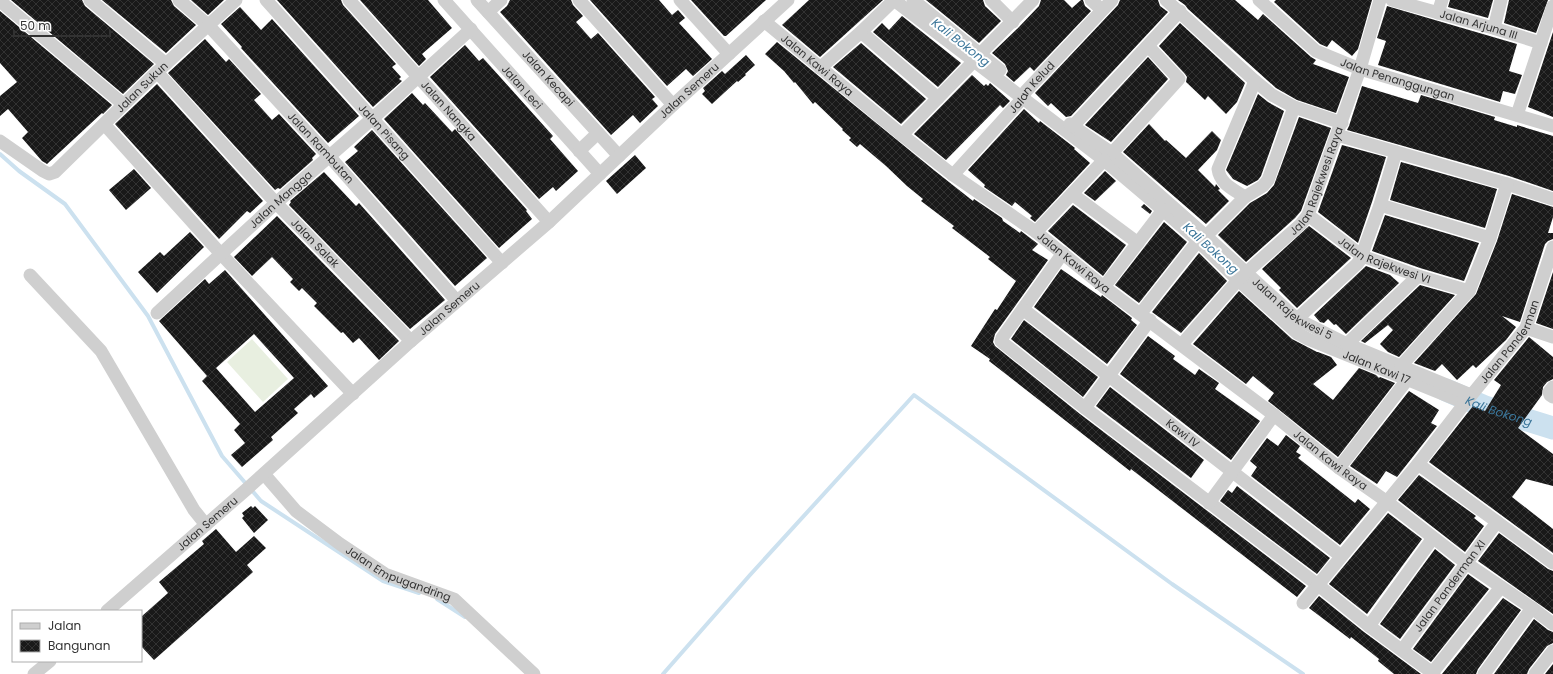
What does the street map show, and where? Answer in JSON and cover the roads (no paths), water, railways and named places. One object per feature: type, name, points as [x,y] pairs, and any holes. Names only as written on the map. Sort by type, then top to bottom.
[{"type":"street","name":"Jalan Salak","points":[[90,0],[162,68],[276,203],[411,341]]},
{"type":"street","name":"Jalan Rambutan","points":[[179,0],[209,26],[329,156],[457,301]]},
{"type":"street","name":"Jalan Sukun","points":[[0,141],[48,174],[56,172],[123,104],[236,0]]},
{"type":"street","name":"Jalan Pisang","points":[[266,0],[502,263]]},
{"type":"street","name":"Jalan Nangka","points":[[349,0],[549,222]]},
{"type":"street","name":"Jalan Leci","points":[[444,0],[600,174]]},
{"type":"street","name":"Jalan Kecapi","points":[[477,0],[619,156]]},
{"type":"street","points":[[488,12],[501,0]]},
{"type":"street","points":[[579,0],[673,105]]},
{"type":"street","points":[[680,0],[728,54]]},
{"type":"street","points":[[820,68],[861,32],[894,0],[977,58],[1024,95],[1108,156],[1163,210],[1202,239]]},
{"type":"street","points":[[913,0],[977,58]]},
{"type":"street","points":[[991,0],[1013,22]]},
{"type":"street","points":[[902,135],[1033,0]]},
{"type":"street","points":[[1091,0],[1102,10]]},
{"type":"street","name":"Jalan Kelud","points":[[953,175],[1024,95],[1112,0]]},
{"type":"street","points":[[1166,0],[1180,11],[1255,81],[1272,95],[1294,107],[1339,129],[1396,152],[1553,199]]},
{"type":"street","name":"Jalan Penanggungan","points":[[1259,0],[1316,51],[1360,69],[1553,126]]},
{"type":"street","name":"Jalan Rajekwesi Raya","points":[[1182,344],[1242,276],[1301,224],[1308,215],[1360,69],[1380,0]]},
{"type":"street","name":"Jalan Arjuna III","points":[[1392,0],[1438,14],[1494,28],[1541,43]]},
{"type":"street","points":[[1438,14],[1442,0]]},
{"type":"street","points":[[1494,28],[1501,0]]},
{"type":"street","points":[[0,1],[123,104]]},
{"type":"street","name":"Jalan Semeru","points":[[108,610],[262,476],[411,341],[549,222],[785,1]]},
{"type":"street","points":[[1517,115],[1553,6]]},
{"type":"street","points":[[1073,126],[1180,11]]},
{"type":"street","name":"Jalan Kawi Raya","points":[[764,21],[902,135],[953,175],[1036,232],[1104,286],[1274,415],[1339,468],[1386,501],[1466,563],[1553,624]]},
{"type":"street","name":"Jalan Mangga","points":[[157,313],[276,203],[471,29]]},
{"type":"street","points":[[861,32],[938,98]]},
{"type":"street","points":[[1036,232],[1179,80],[1179,78],[1148,46]]},
{"type":"street","points":[[1245,197],[1223,183],[1219,177],[1218,169],[1255,81]]},
{"type":"street","points":[[1024,95],[1073,126],[1242,276]]},
{"type":"street","points":[[1085,408],[1110,376],[1146,317],[1202,239],[1245,197],[1263,186],[1268,180],[1294,107]]},
{"type":"street","points":[[104,124],[221,254],[352,394]]},
{"type":"street","points":[[578,151],[598,133]]},
{"type":"street","points":[[1297,319],[1357,264],[1362,256],[1380,205],[1396,152]]},
{"type":"street","points":[[1401,366],[1469,291],[1490,238],[1507,184]]},
{"type":"street","points":[[1072,194],[1138,243]]},
{"type":"street","points":[[1380,205],[1490,238]]},
{"type":"street","points":[[1104,286],[1163,210]]},
{"type":"street","name":"Jalan Rajekwesi VI","points":[[1308,215],[1362,256],[1418,276],[1469,291]]},
{"type":"street","name":"Jalan Panderman","points":[[1303,603],[1418,464],[1468,399],[1526,328],[1553,247]]},
{"type":"street","points":[[1063,253],[1001,341],[1085,408],[1318,584],[1369,626],[1433,674],[1501,587]]},
{"type":"street","points":[[30,275],[101,351],[194,510],[206,525]]},
{"type":"street","name":"Jalan Rajekwesi 5","points":[[1242,276],[1297,319],[1347,344],[1401,366],[1468,399]]},
{"type":"street","name":"Jalan Kawi 17","points":[[1242,276],[1291,329],[1303,337],[1408,380],[1468,399]]},
{"type":"street","points":[[1347,344],[1418,276]]},
{"type":"street","name":"Kawi IV","points":[[1024,310],[1342,556]]},
{"type":"street","points":[[1526,328],[1553,337]]},
{"type":"street","points":[[1339,468],[1408,380]]},
{"type":"street","points":[[1553,387],[1550,395],[1553,398]]},
{"type":"street","points":[[1209,502],[1274,415]]},
{"type":"street","points":[[1418,464],[1553,563]]},
{"type":"street","name":"Jalan Empugandring","points":[[262,476],[296,511],[340,544],[385,574],[454,599],[534,674]]},
{"type":"street","name":"Jalan Panderman XI","points":[[1402,650],[1497,522]]},
{"type":"street","points":[[1369,626],[1433,538]]},
{"type":"street","points":[[1484,674],[1532,608]]},
{"type":"street","points":[[1535,674],[1553,651]]},
{"type":"street","points":[[34,674],[49,662]]},
{"type":"waterway","points":[[0,154],[19,171],[65,204],[148,316],[222,456],[261,501],[383,581],[419,593]]},
{"type":"waterway","name":"Kali Bokong","points":[[1446,390],[1485,407],[1553,428]]},
{"type":"waterway","points":[[663,674],[750,575],[914,395],[1172,584],[1303,674]]},
{"type":"waterway","points":[[437,599],[465,617]]}]
